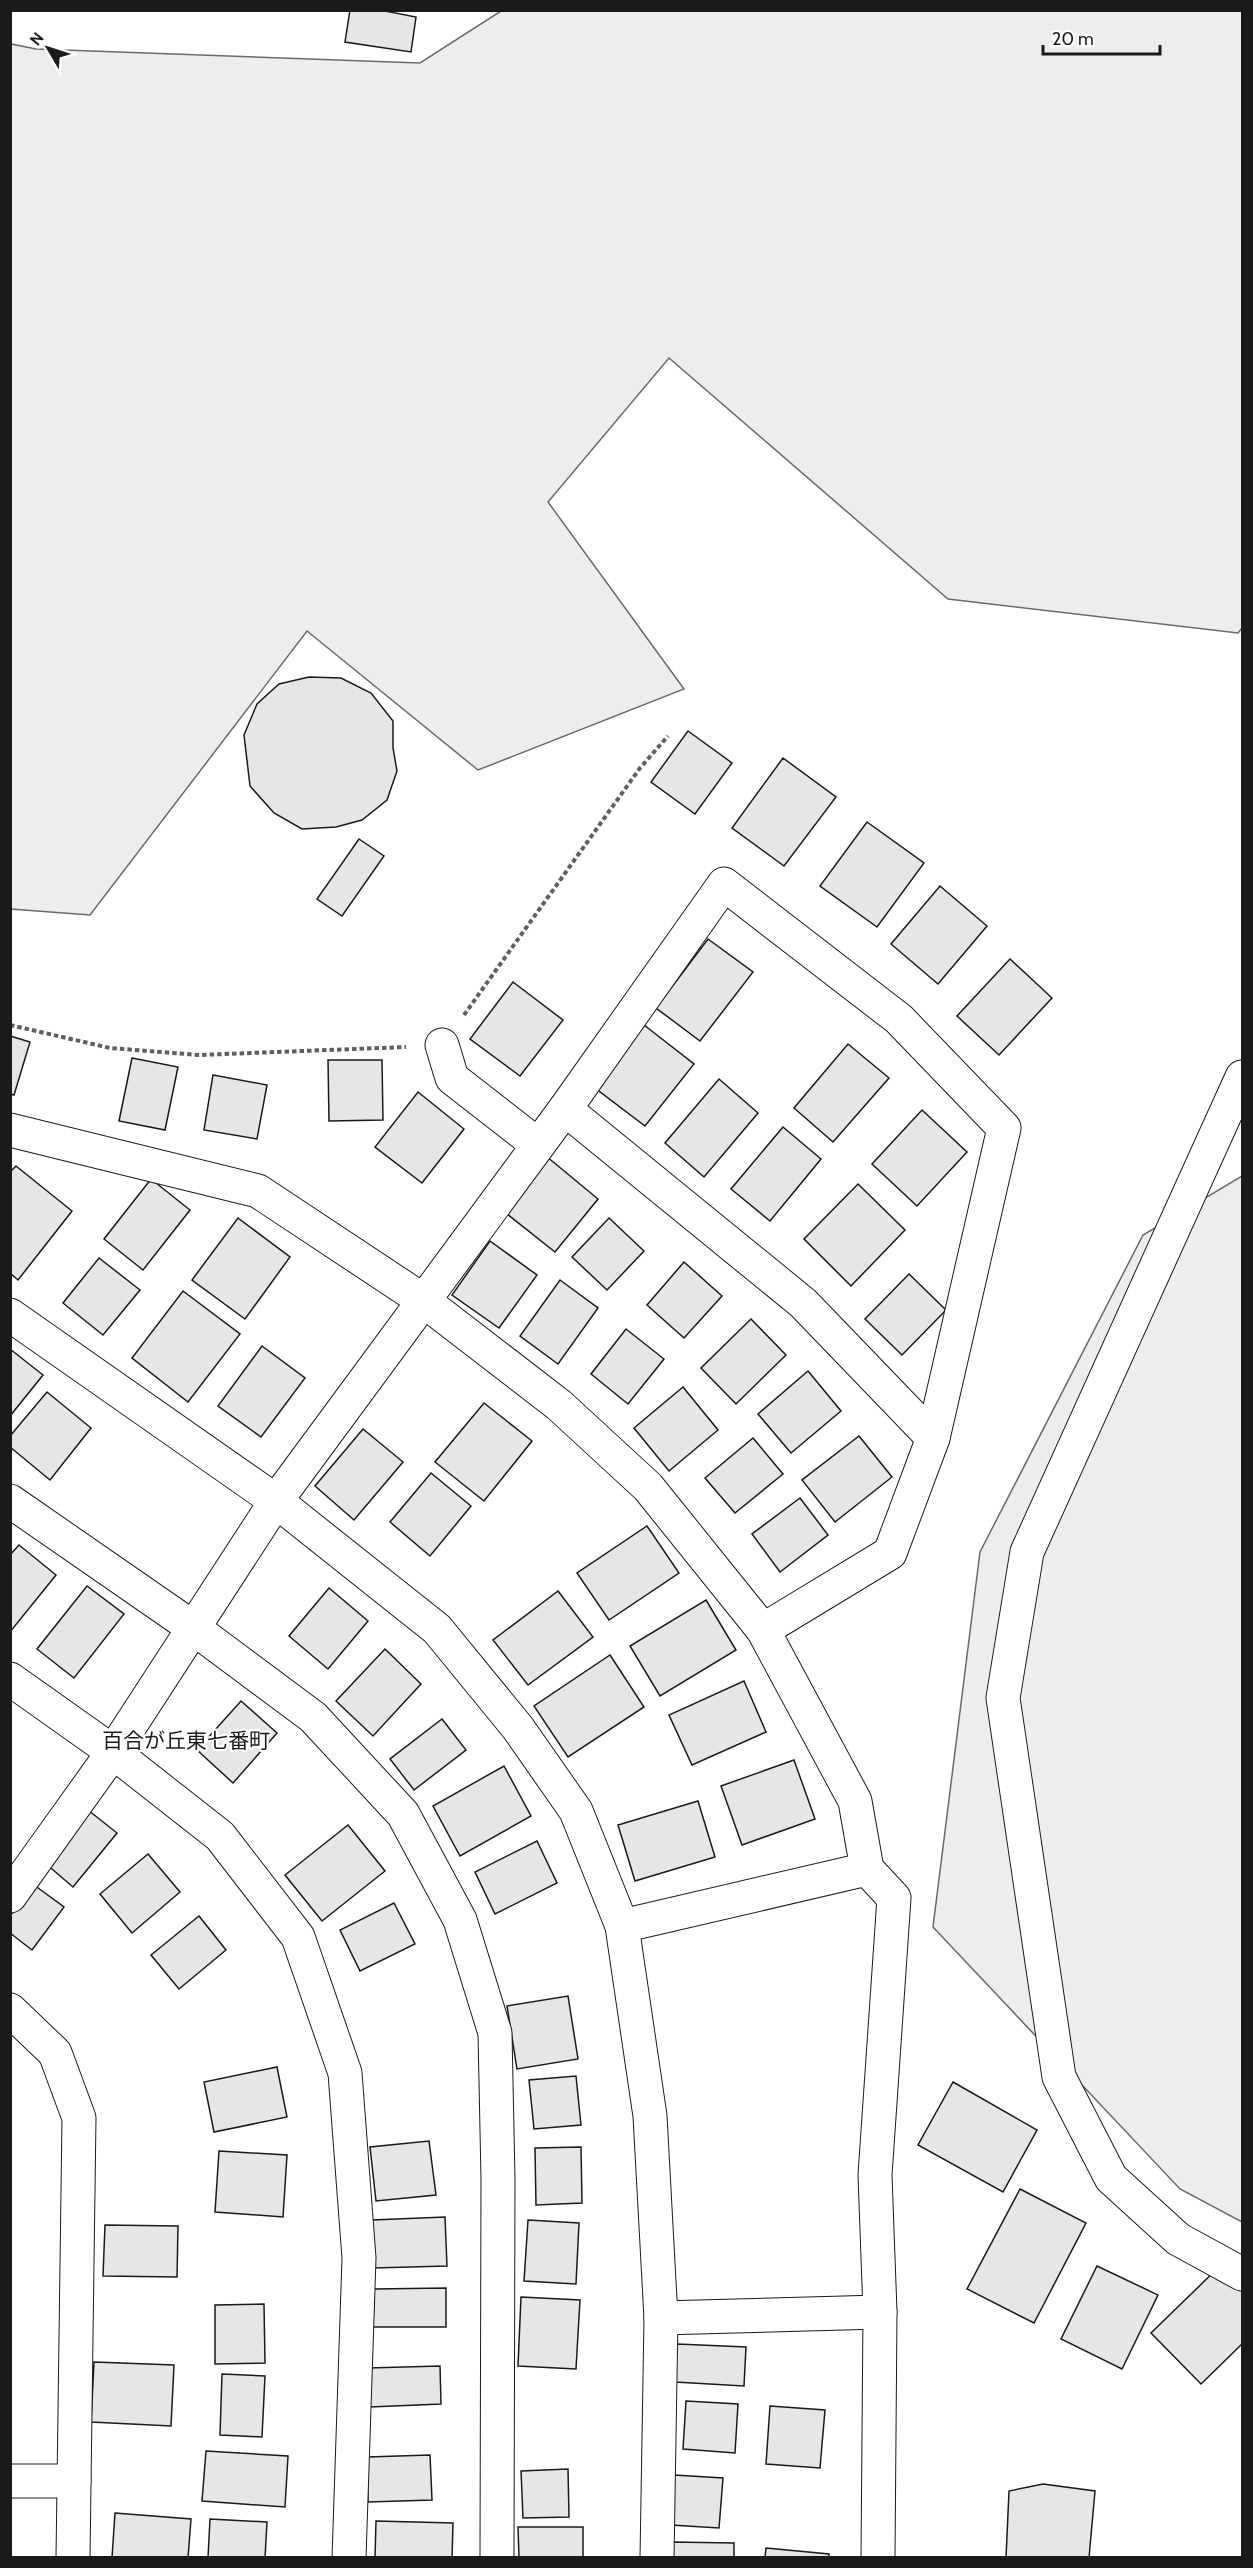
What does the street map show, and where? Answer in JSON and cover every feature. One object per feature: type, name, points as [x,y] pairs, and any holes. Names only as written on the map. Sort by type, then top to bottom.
[{"type":"street","points":[[10,1896],[113,1752],[192,1627],[276,1501],[565,1109],[724,884],[899,1018],[1004,1128],[933,1437],[890,1552],[763,1630]]},
{"type":"street","points":[[442,1045],[452,1078],[538,1145]]},
{"type":"street","points":[[1242,1077],[1027,1552],[1003,1698],[1059,2077],[1111,2178],[1178,2239],[1242,2274]]},
{"type":"street","points":[[565,1109],[803,1303],[933,1437]]},
{"type":"street","points":[[10,1130],[258,1191],[424,1301],[559,1405],[648,1487],[763,1630],[855,1801],[867,1869],[894,1898],[875,2175],[879,2312],[878,2558]]},
{"type":"street","points":[[10,1315],[276,1501],[437,1629],[511,1719],[576,1811],[622,1926],[650,2115],[661,2318],[657,2558]]},
{"type":"street","points":[[10,1501],[192,1627],[313,1718],[403,1814],[460,1920],[495,2033],[498,2179],[497,2558]]},
{"type":"street","points":[[10,1680],[113,1752],[220,1836],[298,1937],[345,2073],[359,2258],[349,2558]]},
{"type":"street","points":[[622,1926],[867,1869]]},
{"type":"street","points":[[10,2010],[55,2053],[79,2118],[73,2558]]},
{"type":"street","points":[[661,2318],[879,2312]]},
{"type":"street","points":[[10,2481],[74,2481]]},
{"type":"path","points":[[10,1024],[110,1048],[200,1055],[442,1045],[640,768],[668,736]]},
{"type":"shaded area","points":[[501,11],[1242,11],[1242,628],[1238,633],[948,599],[669,358],[548,502],[684,689],[478,770],[307,631],[90,915],[11,909],[11,44],[36,49],[420,63]]},
{"type":"shaded area","points":[[1242,1176],[1242,2222],[1180,2189],[933,1927],[980,1552],[1143,1235]]},
{"type":"building","points":[[350,10],[380,10],[416,17],[411,52],[345,42]]},
{"type":"building","points":[[309,677],[341,678],[371,693],[393,721],[393,748],[397,771],[387,800],[362,820],[336,827],[302,829],[274,813],[250,786],[244,735],[257,704],[279,684]]},
{"type":"building","points":[[688,731],[732,763],[695,814],[651,782]]},
{"type":"building","points":[[783,758],[836,797],[784,866],[732,828]]},
{"type":"building","points":[[867,822],[924,863],[877,927],[820,886]]},
{"type":"building","points":[[359,839],[384,856],[342,916],[317,899]]},
{"type":"building","points":[[940,886],[987,926],[938,984],[891,944]]},
{"type":"building","points":[[708,939],[753,972],[700,1041],[656,1008]]},
{"type":"building","points":[[1010,959],[1052,998],[999,1055],[957,1016]]},
{"type":"building","points":[[513,982],[563,1020],[520,1076],[470,1039]]},
{"type":"building","points":[[644,1025],[694,1064],[645,1126],[595,1088]]},
{"type":"building","points":[[10,1036],[30,1042],[14,1095],[10,1094]]},
{"type":"building","points":[[848,1044],[889,1078],[833,1142],[794,1108]]},
{"type":"building","points":[[132,1058],[178,1067],[165,1130],[119,1121]]},
{"type":"building","points":[[328,1060],[382,1060],[383,1120],[329,1121]]},
{"type":"building","points":[[213,1075],[267,1085],[257,1139],[204,1130]]},
{"type":"building","points":[[719,1079],[758,1113],[704,1177],[665,1143]]},
{"type":"building","points":[[418,1092],[464,1129],[422,1183],[375,1147]]},
{"type":"building","points":[[922,1110],[967,1152],[917,1206],[872,1164]]},
{"type":"building","points":[[783,1127],[821,1159],[770,1221],[731,1189]]},
{"type":"building","points":[[546,1156],[598,1199],[555,1252],[502,1210]]},
{"type":"building","points":[[16,1166],[72,1211],[18,1280],[10,1273],[10,1172]]},
{"type":"building","points":[[151,1179],[190,1210],[143,1270],[104,1239]]},
{"type":"building","points":[[858,1184],[905,1230],[851,1286],[804,1239]]},
{"type":"building","points":[[238,1218],[290,1257],[245,1319],[192,1280]]},
{"type":"building","points":[[609,1218],[644,1251],[607,1290],[572,1257]]},
{"type":"building","points":[[490,1241],[537,1275],[499,1328],[452,1295]]},
{"type":"building","points":[[99,1258],[140,1290],[103,1335],[63,1303]]},
{"type":"building","points":[[684,1262],[722,1296],[684,1338],[647,1305]]},
{"type":"building","points":[[909,1274],[946,1310],[902,1355],[865,1319]]},
{"type":"building","points":[[560,1280],[598,1308],[558,1364],[520,1336]]},
{"type":"building","points":[[183,1291],[240,1334],[188,1402],[132,1358]]},
{"type":"building","points":[[751,1319],[786,1355],[736,1404],[701,1368]]},
{"type":"building","points":[[626,1329],[664,1359],[628,1404],[591,1374]]},
{"type":"building","points":[[262,1346],[305,1378],[261,1437],[218,1406]]},
{"type":"building","points":[[10,1349],[43,1375],[10,1416]]},
{"type":"building","points":[[808,1371],[841,1411],[791,1453],[758,1414]]},
{"type":"building","points":[[683,1387],[718,1430],[669,1471],[634,1428]]},
{"type":"building","points":[[47,1392],[91,1428],[50,1480],[10,1447],[10,1436]]},
{"type":"building","points":[[484,1403],[532,1441],[484,1501],[435,1462]]},
{"type":"building","points":[[363,1429],[403,1462],[354,1520],[315,1486]]},
{"type":"building","points":[[859,1436],[892,1477],[835,1522],[802,1480]]},
{"type":"building","points":[[753,1438],[783,1474],[735,1513],[705,1478]]},
{"type":"building","points":[[431,1473],[471,1506],[430,1556],[390,1522]]},
{"type":"building","points":[[800,1498],[828,1535],[780,1572],[752,1534]]},
{"type":"building","points":[[647,1526],[679,1573],[609,1620],[577,1573]]},
{"type":"building","points":[[19,1545],[56,1575],[10,1632],[10,1555]]},
{"type":"building","points":[[87,1586],[124,1614],[74,1678],[37,1649]]},
{"type":"building","points":[[329,1588],[368,1621],[328,1669],[289,1636]]},
{"type":"building","points":[[558,1591],[593,1637],[528,1685],[493,1640]]},
{"type":"building","points":[[706,1600],[736,1650],[660,1696],[630,1646]]},
{"type":"building","points":[[385,1649],[421,1684],[373,1736],[336,1701]]},
{"type":"building","points":[[610,1655],[644,1707],[568,1757],[534,1706]]},
{"type":"building","points":[[744,1681],[766,1732],[692,1765],[669,1715]]},
{"type":"building","points":[[241,1701],[277,1733],[233,1783],[197,1750]]},
{"type":"building","points":[[442,1719],[466,1750],[414,1790],[390,1759]]},
{"type":"building","points":[[794,1760],[815,1819],[742,1845],[721,1786]]},
{"type":"building","points":[[504,1766],[531,1816],[460,1856],[433,1806]]},
{"type":"building","points":[[698,1801],[715,1857],[635,1881],[618,1825]]},
{"type":"building","points":[[88,1810],[117,1833],[73,1887],[45,1863]]},
{"type":"building","points":[[348,1825],[385,1871],[322,1921],[285,1875]]},
{"type":"building","points":[[537,1841],[557,1883],[495,1914],[475,1872]]},
{"type":"building","points":[[148,1854],[180,1892],[132,1933],[100,1894]]},
{"type":"building","points":[[34,1885],[64,1907],[32,1950],[10,1933],[10,1916]]},
{"type":"building","points":[[394,1903],[415,1944],[360,1971],[340,1930]]},
{"type":"building","points":[[199,1916],[226,1950],[179,1989],[151,1955]]},
{"type":"building","points":[[568,1996],[578,2059],[517,2069],[507,2006]]},
{"type":"building","points":[[277,2067],[287,2117],[214,2132],[204,2082]]},
{"type":"building","points":[[576,2076],[581,2125],[534,2129],[529,2080]]},
{"type":"building","points":[[953,2082],[1037,2130],[1003,2192],[918,2145]]},
{"type":"building","points":[[429,2141],[436,2195],[376,2201],[370,2147]]},
{"type":"building","points":[[581,2147],[582,2203],[536,2205],[535,2148]]},
{"type":"building","points":[[219,2151],[287,2155],[283,2217],[215,2212]]},
{"type":"building","points":[[1020,2189],[1086,2223],[1034,2323],[967,2289]]},
{"type":"building","points":[[445,2217],[447,2266],[373,2268],[372,2220]]},
{"type":"building","points":[[528,2220],[579,2223],[576,2284],[524,2281]]},
{"type":"building","points":[[105,2225],[178,2226],[177,2277],[103,2276]]},
{"type":"building","points":[[1223,2263],[1242,2283],[1242,2344],[1201,2384],[1151,2333]]},
{"type":"building","points":[[1097,2266],[1158,2295],[1122,2369],[1061,2339]]},
{"type":"building","points":[[446,2288],[446,2327],[373,2327],[374,2289]]},
{"type":"building","points":[[521,2297],[580,2300],[576,2369],[518,2366]]},
{"type":"building","points":[[264,2304],[265,2363],[215,2364],[215,2305]]},
{"type":"building","points":[[677,2344],[746,2347],[744,2386],[675,2382]]},
{"type":"building","points":[[94,2362],[174,2365],[171,2426],[91,2422]]},
{"type":"building","points":[[440,2366],[441,2404],[370,2407],[368,2368]]},
{"type":"building","points":[[222,2374],[265,2376],[262,2437],[220,2435]]},
{"type":"building","points":[[686,2401],[738,2404],[735,2453],[683,2449]]},
{"type":"building","points":[[770,2406],[825,2410],[820,2468],[766,2464]]},
{"type":"building","points":[[206,2451],[288,2456],[285,2507],[202,2501]]},
{"type":"building","points":[[430,2455],[432,2500],[368,2502],[367,2457]]},
{"type":"building","points":[[568,2469],[569,2517],[523,2518],[521,2471]]},
{"type":"building","points":[[674,2475],[723,2478],[719,2528],[671,2525]]},
{"type":"building","points":[[1043,2484],[1095,2491],[1089,2558],[1006,2558],[1009,2491]]},
{"type":"building","points":[[115,2513],[191,2519],[188,2558],[112,2558]]},
{"type":"building","points":[[210,2519],[267,2522],[265,2558],[208,2558]]},
{"type":"building","points":[[376,2521],[453,2523],[452,2558],[375,2558]]},
{"type":"building","points":[[518,2527],[583,2527],[583,2558],[519,2558]]},
{"type":"building","points":[[671,2542],[734,2543],[734,2558],[671,2558]]},
{"type":"building","points":[[766,2548],[829,2554],[829,2558],[765,2558]]},
{"type":"district","name":"百合が丘東七番町","points":[[186,1740]]}]
